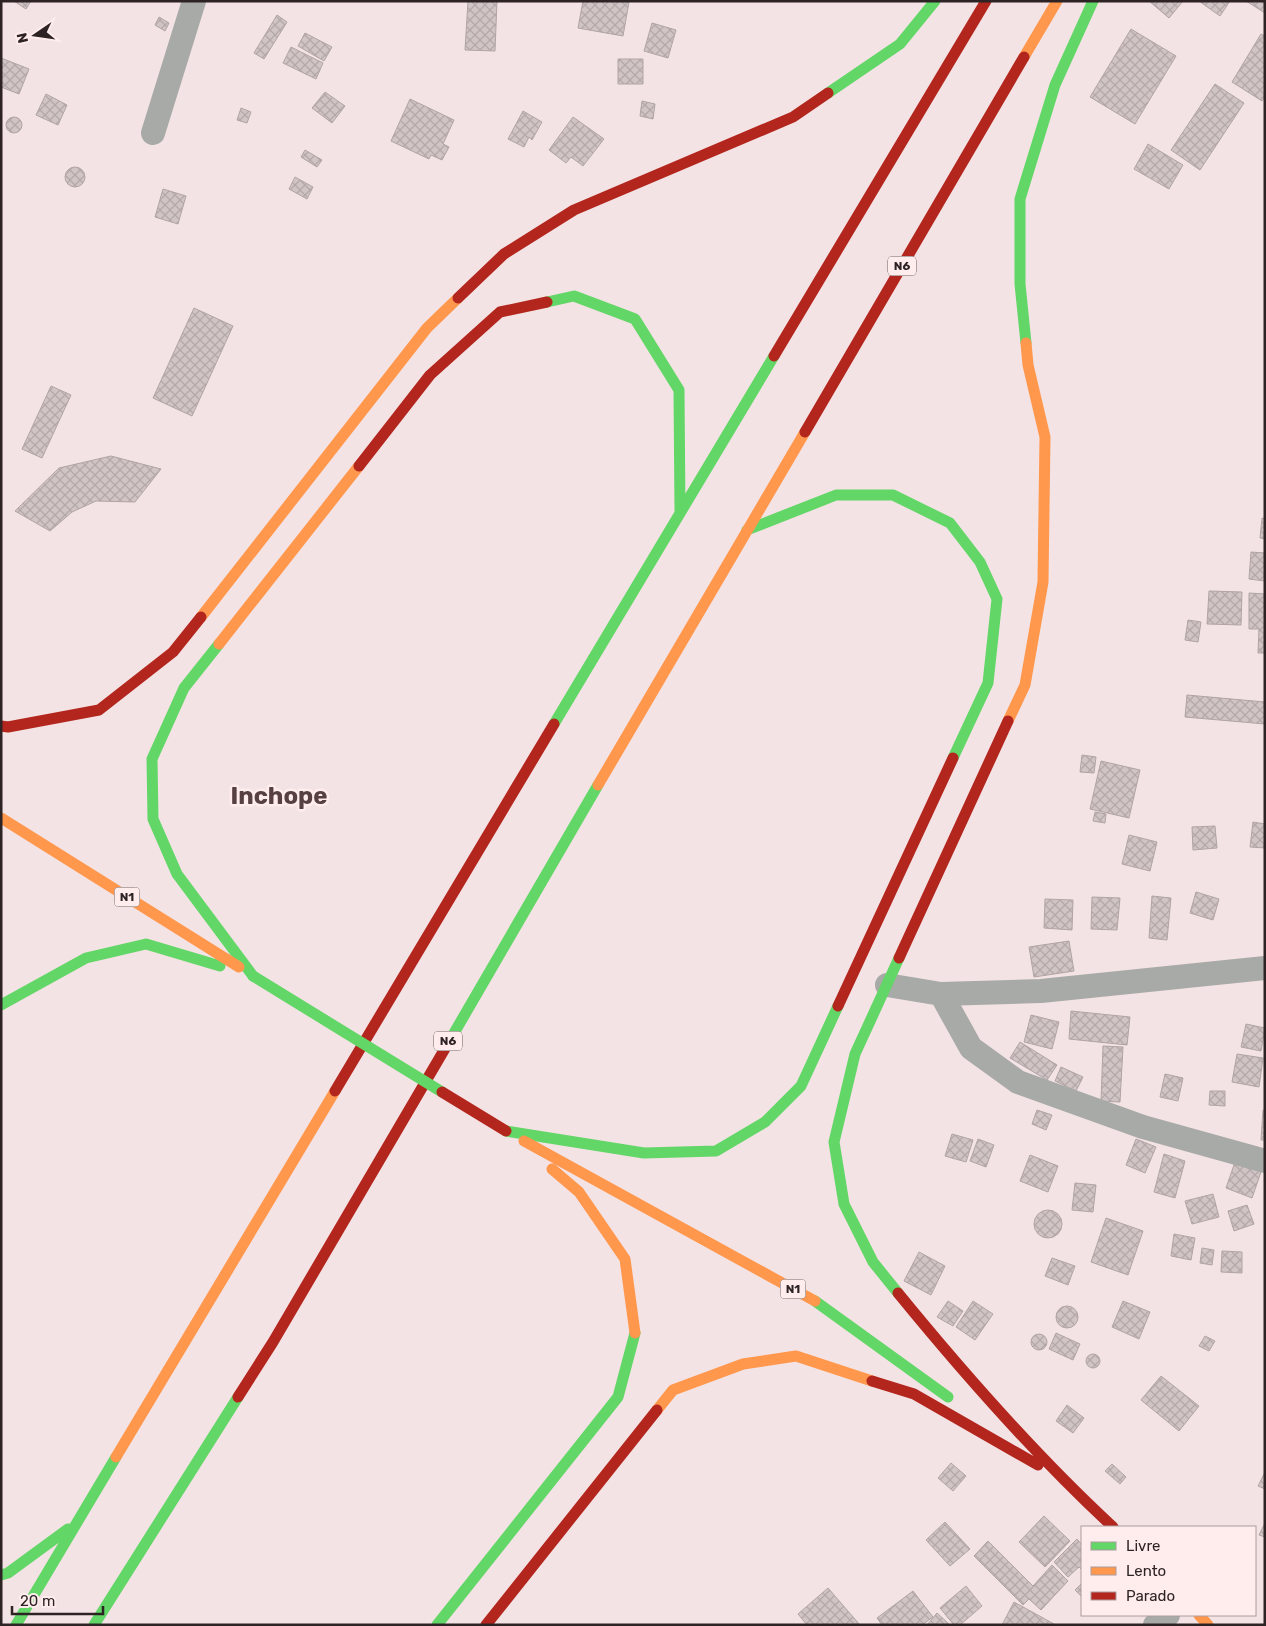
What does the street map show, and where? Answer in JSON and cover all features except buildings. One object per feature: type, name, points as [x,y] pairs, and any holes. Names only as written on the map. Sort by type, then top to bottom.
[{"type":"highway","points":[[1,726],[8,727],[99,710],[173,652],[427,328],[504,254],[574,210],[793,117],[900,44],[935,1]]},
{"type":"highway","points":[[16,1625],[986,1]]},
{"type":"highway","name":"N6","points":[[94,1625],[142,1546],[273,1342],[1057,1]]},
{"type":"highway","points":[[1059,1477],[933,1336],[873,1262],[844,1204],[834,1142],[856,1054],[1025,685],[1043,582],[1045,437],[1028,365],[1020,284],[1020,199],[1055,85],[1093,1]]},
{"type":"highway","points":[[253,976],[177,874],[153,819],[152,760],[184,688],[430,375],[500,312],[574,296],[635,319],[680,390],[680,511]]},
{"type":"highway","points":[[506,1132],[644,1153],[716,1151],[765,1122],[801,1086],[988,683],[997,599],[980,562],[950,523],[894,495],[836,495],[746,530]]},
{"type":"highway","name":"N1","points":[[1,818],[253,976]]},
{"type":"highway","points":[[1,1005],[86,958],[146,944],[253,976],[506,1132],[579,1192],[625,1259],[634,1331],[618,1397],[437,1625]]},
{"type":"highway","name":"N1","points":[[506,1132],[821,1304],[1059,1477],[1112,1526]]},
{"type":"highway","points":[[486,1625],[673,1390],[743,1364],[796,1356],[914,1394],[1059,1477]]},
{"type":"highway","points":[[1,1575],[8,1573],[78,1522]]},
{"type":"highway","points":[[124,1598],[142,1546]]},
{"type":"street","points":[[153,133],[194,1]]},
{"type":"street","points":[[887,985],[941,994],[1040,991],[1265,968]]},
{"type":"street","points":[[941,994],[971,1048],[1018,1082],[1143,1127],[1265,1161]]},
{"type":"street","points":[[1155,1625],[1167,1616]]},
{"type":"traffic: fast","points":[[828,93],[900,44],[935,1]]},
{"type":"traffic: fast","points":[[1026,343],[1020,284],[1020,199],[1055,85],[1093,1]]},
{"type":"traffic: fast","points":[[547,302],[574,296],[635,319],[679,390],[680,511]]},
{"type":"traffic: fast","points":[[554,724],[774,356]]},
{"type":"traffic: fast","points":[[747,530],[836,495],[893,495],[950,523],[980,562],[997,599],[988,683],[953,758]]},
{"type":"traffic: fast","points":[[219,644],[184,688],[152,759],[153,819],[177,874],[253,976]]},
{"type":"traffic: fast","points":[[450,1040],[598,785]]},
{"type":"traffic: fast","points":[[1,1005],[86,958],[146,944],[220,966]]},
{"type":"traffic: fast","points":[[898,1293],[873,1262],[844,1204],[834,1142],[855,1054],[899,958]]},
{"type":"traffic: fast","points":[[253,976],[442,1092]]},
{"type":"traffic: fast","points":[[506,1131],[644,1153],[716,1151],[765,1122],[801,1086],[838,1006]]},
{"type":"traffic: fast","points":[[815,1301],[948,1397]]},
{"type":"traffic: fast","points":[[437,1625],[618,1397],[635,1333]]},
{"type":"traffic: fast","points":[[94,1625],[238,1397]]},
{"type":"traffic: fast","points":[[16,1625],[116,1457]]},
{"type":"traffic: fast","points":[[1,1575],[8,1573],[68,1529]]},
{"type":"traffic: slow","points":[[1024,57],[1057,1]]},
{"type":"traffic: slow","points":[[201,617],[427,328],[458,298]]},
{"type":"traffic: slow","points":[[1008,721],[1025,685],[1043,582],[1045,437],[1028,365],[1026,343]]},
{"type":"traffic: slow","points":[[598,785],[805,432]]},
{"type":"traffic: slow","points":[[219,644],[359,466]]},
{"type":"traffic: slow","points":[[1,818],[239,967]]},
{"type":"traffic: slow","points":[[116,1457],[335,1091]]},
{"type":"traffic: slow","points":[[524,1141],[815,1301]]},
{"type":"traffic: slow","points":[[552,1169],[579,1192],[625,1259],[635,1333]]},
{"type":"traffic: slow","points":[[657,1410],[673,1390],[743,1364],[796,1356],[872,1381]]},
{"type":"traffic: slow","points":[[1200,1616],[1208,1625]]},
{"type":"traffic: jam","points":[[774,356],[986,1]]},
{"type":"traffic: jam","points":[[805,432],[1024,57]]},
{"type":"traffic: jam","points":[[458,298],[504,254],[574,210],[793,117],[828,93]]},
{"type":"traffic: jam","points":[[359,466],[430,375],[500,312],[547,302]]},
{"type":"traffic: jam","points":[[1,726],[8,727],[99,710],[173,652],[201,617]]},
{"type":"traffic: jam","points":[[899,958],[1008,721]]},
{"type":"traffic: jam","points":[[335,1091],[554,724]]},
{"type":"traffic: jam","points":[[838,1006],[953,758]]},
{"type":"traffic: jam","points":[[238,1397],[273,1342],[450,1040]]},
{"type":"traffic: jam","points":[[442,1092],[506,1131]]},
{"type":"traffic: jam","points":[[898,1293],[1001,1414],[1056,1472],[1112,1526]]},
{"type":"traffic: jam","points":[[872,1381],[914,1394],[1038,1465]]},
{"type":"traffic: jam","points":[[486,1625],[657,1410]]},
{"type":"district","name":"Inchope","points":[[279,796]]}]
